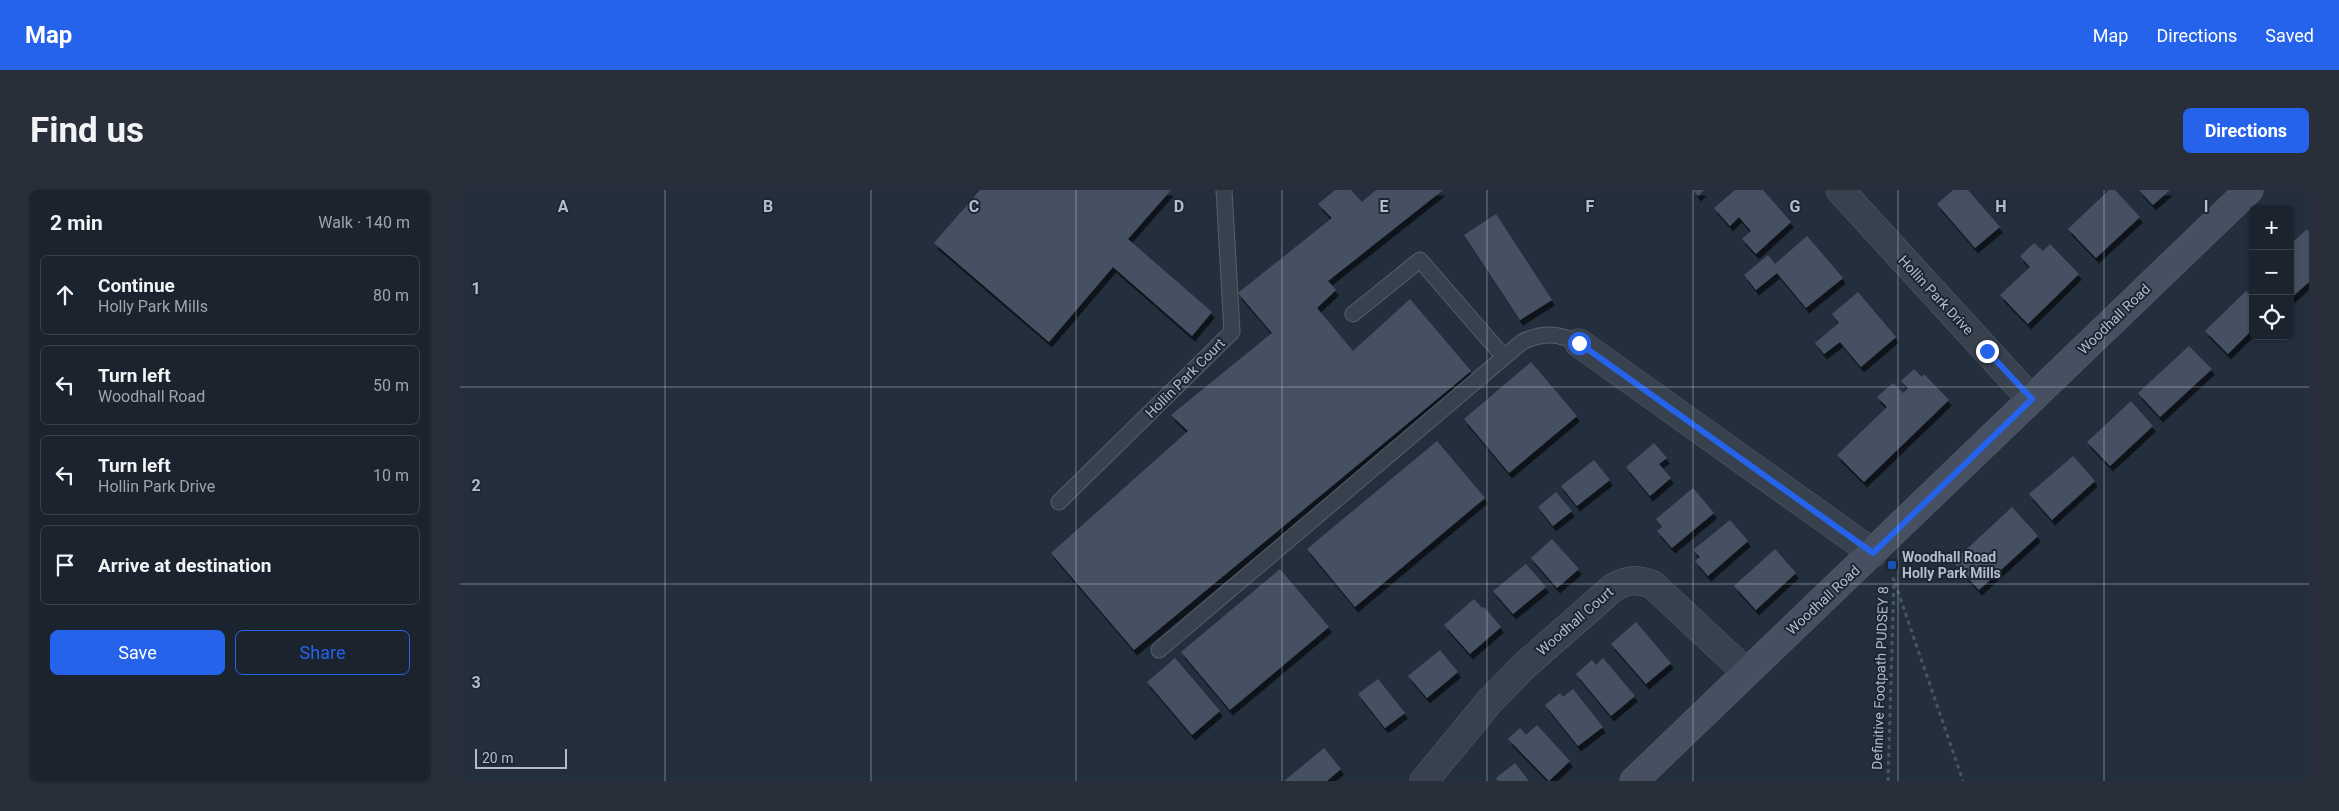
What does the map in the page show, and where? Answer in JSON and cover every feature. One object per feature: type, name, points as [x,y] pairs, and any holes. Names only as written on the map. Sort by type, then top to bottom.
[{"type":"street","name":"Hollin Park Drive","points":[[1840,190],[2032,399]]},
{"type":"street","name":"Woodhall Road","points":[[1634,781],[2249,190]]},
{"type":"street","points":[[1579,343],[1873,553]]},
{"type":"street","name":"Woodhall Court","points":[[1424,781],[1489,702],[1524,666],[1614,587],[1628,580],[1640,580],[1653,585],[1746,672]]},
{"type":"lane","name":"Hollin Park Court","points":[[1059,502],[1232,332],[1224,190]]},
{"type":"lane","points":[[1353,314],[1420,260],[1504,357]]},
{"type":"lane","points":[[1159,650],[1522,342],[1535,336],[1549,334],[1565,337],[1579,343]]},
{"type":"path","name":"Definitive Footpath PUDSEY 8","points":[[1873,553],[1894,580],[1888,781]]},
{"type":"path","points":[[1894,580],[1963,781]]},
{"type":"building","points":[[980,190],[1171,190],[1128,239],[1212,312],[1192,336],[1113,267],[1049,342],[934,243]]},
{"type":"building","points":[[1335,190],[1351,190],[1362,202],[1376,190],[1443,190],[1328,281],[1336,290],[1317,308],[1353,351],[1410,299],[1471,371],[1134,650],[1051,553],[1188,431],[1171,415],[1272,333],[1238,293],[1332,218],[1318,204]]},
{"type":"building","points":[[1693,190],[1704,190],[1698,196]]},
{"type":"building","points":[[1735,190],[1763,190],[1791,222],[1756,254],[1742,239],[1751,231],[1739,217],[1730,226],[1714,208]]},
{"type":"building","points":[[1953,190],[1968,190],[2000,227],[1975,248],[1937,204]]},
{"type":"building","points":[[2109,190],[2115,190],[2140,217],[2096,258],[2068,229]]},
{"type":"building","points":[[2139,190],[2170,190],[2153,205]]},
{"type":"building","points":[[1496,214],[1552,300],[1520,320],[1464,235]]},
{"type":"building","points":[[2307,229],[2309,232],[2309,282],[2294,295],[2294,250],[2294,241]]},
{"type":"building","points":[[1807,236],[1843,278],[1806,308],[1777,273],[1756,290],[1744,275],[1768,255],[1775,264]]},
{"type":"building","points":[[2034,243],[2043,251],[2050,244],[2079,274],[2028,324],[2000,295],[2030,267],[2020,256]]},
{"type":"building","points":[[2246,291],[2249,294],[2249,333],[2228,354],[2205,331]]},
{"type":"building","points":[[1858,292],[1896,337],[1861,367],[1840,342],[1824,354],[1815,343],[1839,323],[1832,314]]},
{"type":"building","points":[[2189,346],[2212,369],[2160,417],[2138,393]]},
{"type":"building","points":[[1531,362],[1577,416],[1509,473],[1464,419]]},
{"type":"building","points":[[1914,369],[1922,377],[1924,374],[1949,400],[1864,482],[1837,455],[1887,407],[1877,397],[1893,383],[1903,393],[1908,388],[1901,381]]},
{"type":"building","points":[[2131,401],[2153,426],[2110,466],[2087,442]]},
{"type":"building","points":[[1437,441],[1485,498],[1355,607],[1307,549]]},
{"type":"building","points":[[1654,443],[1667,458],[1659,464],[1671,478],[1650,496],[1626,467]]},
{"type":"building","points":[[2073,456],[2095,481],[2052,520],[2029,494]]},
{"type":"building","points":[[1594,460],[1610,480],[1577,506],[1561,486]]},
{"type":"building","points":[[1693,488],[1714,513],[1672,548],[1657,531],[1662,527],[1656,519]]},
{"type":"building","points":[[1556,492],[1572,511],[1553,526],[1538,507]]},
{"type":"building","points":[[2012,507],[2038,536],[1979,590],[1953,562]]},
{"type":"building","points":[[1730,520],[1748,541],[1708,576],[1695,561],[1700,557],[1693,550]]},
{"type":"building","points":[[1552,539],[1579,569],[1557,588],[1531,558]]},
{"type":"building","points":[[1775,549],[1796,573],[1756,610],[1734,586]]},
{"type":"building","points":[[1526,564],[1546,587],[1513,614],[1493,591]]},
{"type":"building","points":[[1280,569],[1329,627],[1230,710],[1181,652]]},
{"type":"building","points":[[1474,599],[1482,608],[1484,607],[1501,627],[1470,654],[1444,625]]},
{"type":"building","points":[[1636,622],[1671,663],[1646,684],[1611,644]]},
{"type":"building","points":[[1440,650],[1458,672],[1427,698],[1408,676]]},
{"type":"building","points":[[1175,658],[1220,711],[1192,735],[1147,682]]},
{"type":"building","points":[[1603,658],[1635,696],[1611,716],[1576,674],[1592,660],[1596,665]]},
{"type":"building","points":[[1378,679],[1405,713],[1385,728],[1358,694]]},
{"type":"building","points":[[1573,689],[1603,727],[1578,746],[1545,705],[1560,693],[1563,697]]},
{"type":"building","points":[[1537,725],[1570,761],[1549,781],[1508,739],[1520,728],[1526,735]]},
{"type":"building","points":[[1324,748],[1341,769],[1327,781],[1284,781]]},
{"type":"building","points":[[1515,763],[1529,781],[1498,781],[1496,778]]},
{"type":"place","name":"Woodhall Road Holly Park Mills","points":[[1892,565]]},
{"type":"route","points":[[1579,343],[1873,553],[2032,399],[1987,351]]}]
